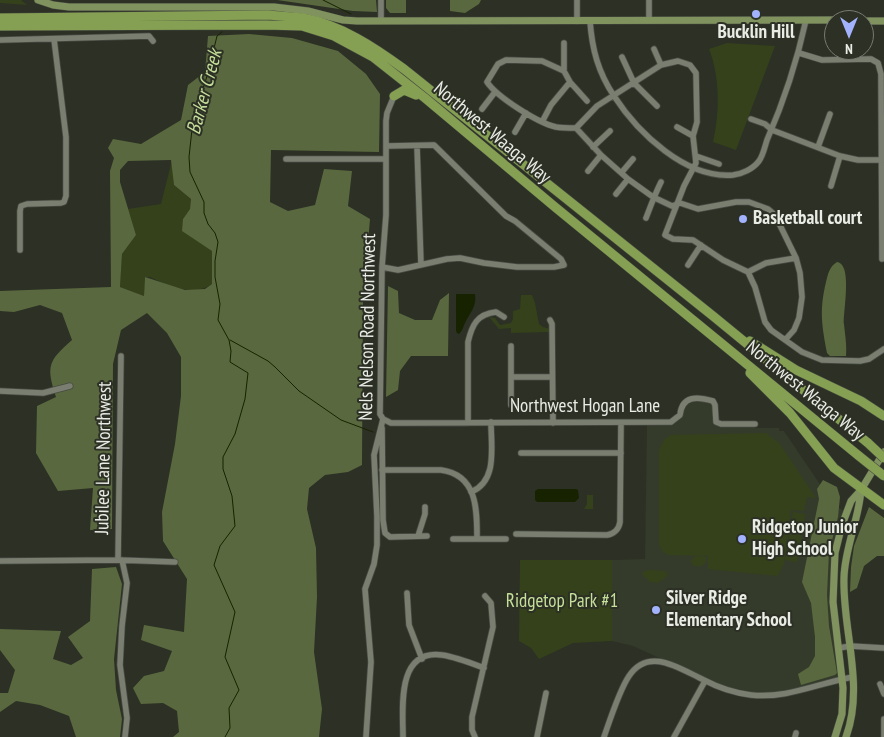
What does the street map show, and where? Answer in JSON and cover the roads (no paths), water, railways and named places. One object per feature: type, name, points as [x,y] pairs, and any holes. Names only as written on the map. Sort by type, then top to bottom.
[{"type":"highway","name":"Northwest Waaga Way","points":[[0,18],[268,15],[304,18],[340,29],[373,46],[404,69],[713,316],[884,458]]},
{"type":"highway","name":"Northwest Waaga Way","points":[[0,26],[302,26],[334,36],[373,57],[884,476]]},
{"type":"highway","points":[[0,30],[48,26]]},
{"type":"highway","points":[[373,57],[393,77],[396,88],[394,96]]},
{"type":"highway","points":[[394,96],[404,90],[411,92],[439,110]]},
{"type":"highway","points":[[713,316],[792,367],[861,401],[884,416]]},
{"type":"highway","points":[[725,346],[790,413],[824,459],[861,490],[884,505]]},
{"type":"main road","points":[[38,0],[61,6],[118,3],[274,7],[308,11],[348,21],[824,20]]},
{"type":"main road","points":[[835,737],[842,714],[843,679],[833,602],[835,553],[842,525],[851,501],[861,490],[884,452]]},
{"type":"main road","points":[[846,737],[852,707],[853,677],[843,594],[844,573],[850,533],[860,500],[861,490]]},
{"type":"street","points":[[381,0],[381,21]]},
{"type":"street","points":[[577,0],[577,21]]},
{"type":"street","points":[[649,0],[649,20]]},
{"type":"street","points":[[590,21],[596,60],[614,96],[642,131],[684,164],[708,173],[724,176],[741,174],[759,161],[799,53],[806,20]]},
{"type":"street","points":[[0,40],[149,36],[153,41]]},
{"type":"street","points":[[20,250],[20,211],[22,206],[27,204],[61,203],[64,202],[66,196],[66,136],[54,39]]},
{"type":"street","points":[[564,43],[564,71],[570,82],[587,100]]},
{"type":"street","points":[[654,49],[661,65]]},
{"type":"street","points":[[799,53],[822,60],[871,59],[878,63],[881,74],[882,259]]},
{"type":"street","points":[[622,57],[634,83],[657,106]]},
{"type":"street","points":[[564,71],[542,62],[506,60],[498,64],[487,82],[495,92],[542,122],[556,127],[576,128],[628,179],[653,197],[672,206],[680,203],[698,209],[736,202],[749,202],[768,209],[775,215],[796,258],[800,273],[801,305],[799,318],[794,330],[785,340]]},
{"type":"street","points":[[576,128],[597,106],[661,65],[678,61],[690,65],[696,73],[697,122],[693,136],[696,163],[689,174],[665,235],[673,239],[693,240],[716,253],[723,260],[748,272],[755,287],[765,322],[771,330],[802,352],[828,361],[860,361],[869,359],[884,349]]},
{"type":"street","points":[[542,122],[551,105],[570,82]]},
{"type":"street","points":[[482,109],[495,92]]},
{"type":"street","name":"Nels Nelson Road Northwest","points":[[366,737],[371,662],[365,589],[374,564],[377,545],[374,455],[383,421],[380,414],[387,113],[394,96]]},
{"type":"street","points":[[515,132],[526,113]]},
{"type":"street","points":[[818,147],[830,114]]},
{"type":"street","points":[[751,119],[765,124],[772,130],[840,156],[858,160],[882,160]]},
{"type":"street","points":[[677,127],[693,136]]},
{"type":"street","points":[[594,147],[610,131]]},
{"type":"street","points":[[382,267],[398,270],[460,258],[484,264],[517,267],[554,267],[564,265],[561,259],[515,221],[506,216],[434,144],[387,146]]},
{"type":"street","points":[[417,146],[420,265]]},
{"type":"street","points":[[588,171],[602,155]]},
{"type":"street","points":[[696,156],[720,164]]},
{"type":"street","points":[[831,186],[840,156]]},
{"type":"street","points":[[286,159],[386,159]]},
{"type":"street","points":[[622,172],[633,159]]},
{"type":"street","points":[[616,194],[628,179]]},
{"type":"street","points":[[646,218],[653,197],[661,182]]},
{"type":"street","points":[[688,265],[701,246]]},
{"type":"street","points":[[748,272],[766,263],[796,258]]},
{"type":"street","points":[[468,422],[468,342],[470,332],[483,314],[496,312],[504,317]]},
{"type":"street","points":[[550,320],[552,324],[553,423]]},
{"type":"street","points":[[511,346],[511,406]]},
{"type":"street","name":"Jubilee Lane Northwest","points":[[121,356],[120,560],[127,582],[120,665],[127,718],[125,737]]},
{"type":"street","points":[[511,377],[552,377]]},
{"type":"street","points":[[0,391],[43,393],[70,386]]},
{"type":"street","name":"Northwest Hogan Lane","points":[[383,421],[391,423],[671,422],[680,415],[681,406],[685,402],[690,399],[700,399],[713,400],[716,422],[721,424],[755,424]]},
{"type":"street","points":[[383,421],[382,470],[385,533],[390,536],[427,536]]},
{"type":"street","points":[[471,492],[484,484],[490,472],[491,422]]},
{"type":"street","points":[[516,534],[607,535],[619,527],[621,422]]},
{"type":"street","points":[[521,453],[621,453]]},
{"type":"street","points":[[382,470],[448,471],[462,478],[476,502],[477,539]]},
{"type":"street","points":[[418,536],[425,514],[424,507]]},
{"type":"street","points":[[453,539],[506,540]]},
{"type":"street","points":[[0,561],[120,560],[175,562]]},
{"type":"street","points":[[407,594],[409,625],[422,659]]},
{"type":"street","points":[[475,737],[472,730],[472,717],[491,638],[493,620],[491,603],[485,596]]},
{"type":"street","points":[[838,648],[850,646],[884,648]]},
{"type":"street","points":[[403,737],[404,682],[410,669],[422,659],[434,655],[443,655],[484,668]]},
{"type":"street","points":[[604,737],[629,677],[639,666],[653,661],[677,666],[705,681],[731,691],[752,695],[769,696],[788,693],[853,677]]},
{"type":"street","points":[[674,737],[705,681]]},
{"type":"street","points":[[880,684],[884,694]]},
{"type":"street","points":[[537,737],[546,693]]},
{"type":"street","points":[[884,720],[884,737]]},
{"type":"waterway","points":[[323,0],[351,14]]},
{"type":"waterway","name":"Barker Creek","points":[[222,32],[217,36],[208,73],[193,120],[189,157],[190,172],[204,202],[204,213],[208,224],[215,233],[218,242],[215,261],[215,277],[220,304],[218,320],[229,340],[230,362],[248,373],[245,399],[235,434],[223,457],[223,469],[232,496],[235,526],[220,546],[214,565],[235,612],[225,657],[239,690],[229,708],[230,728],[225,737]]},
{"type":"waterway","points":[[230,340],[268,361],[299,391],[341,420],[373,432]]},
{"type":"place","name":"Bucklin Hill","points":[[756,14]]},
{"type":"place","name":"Basketball court","points":[[743,219]]},
{"type":"place","name":"Ridgetop Junior High School","points":[[742,539]]},
{"type":"place","name":"Silver Ridge Elementary School","points":[[656,610]]},
{"type":"park label","name":"Ridgetop Park #1","points":[[562,602]]}]
